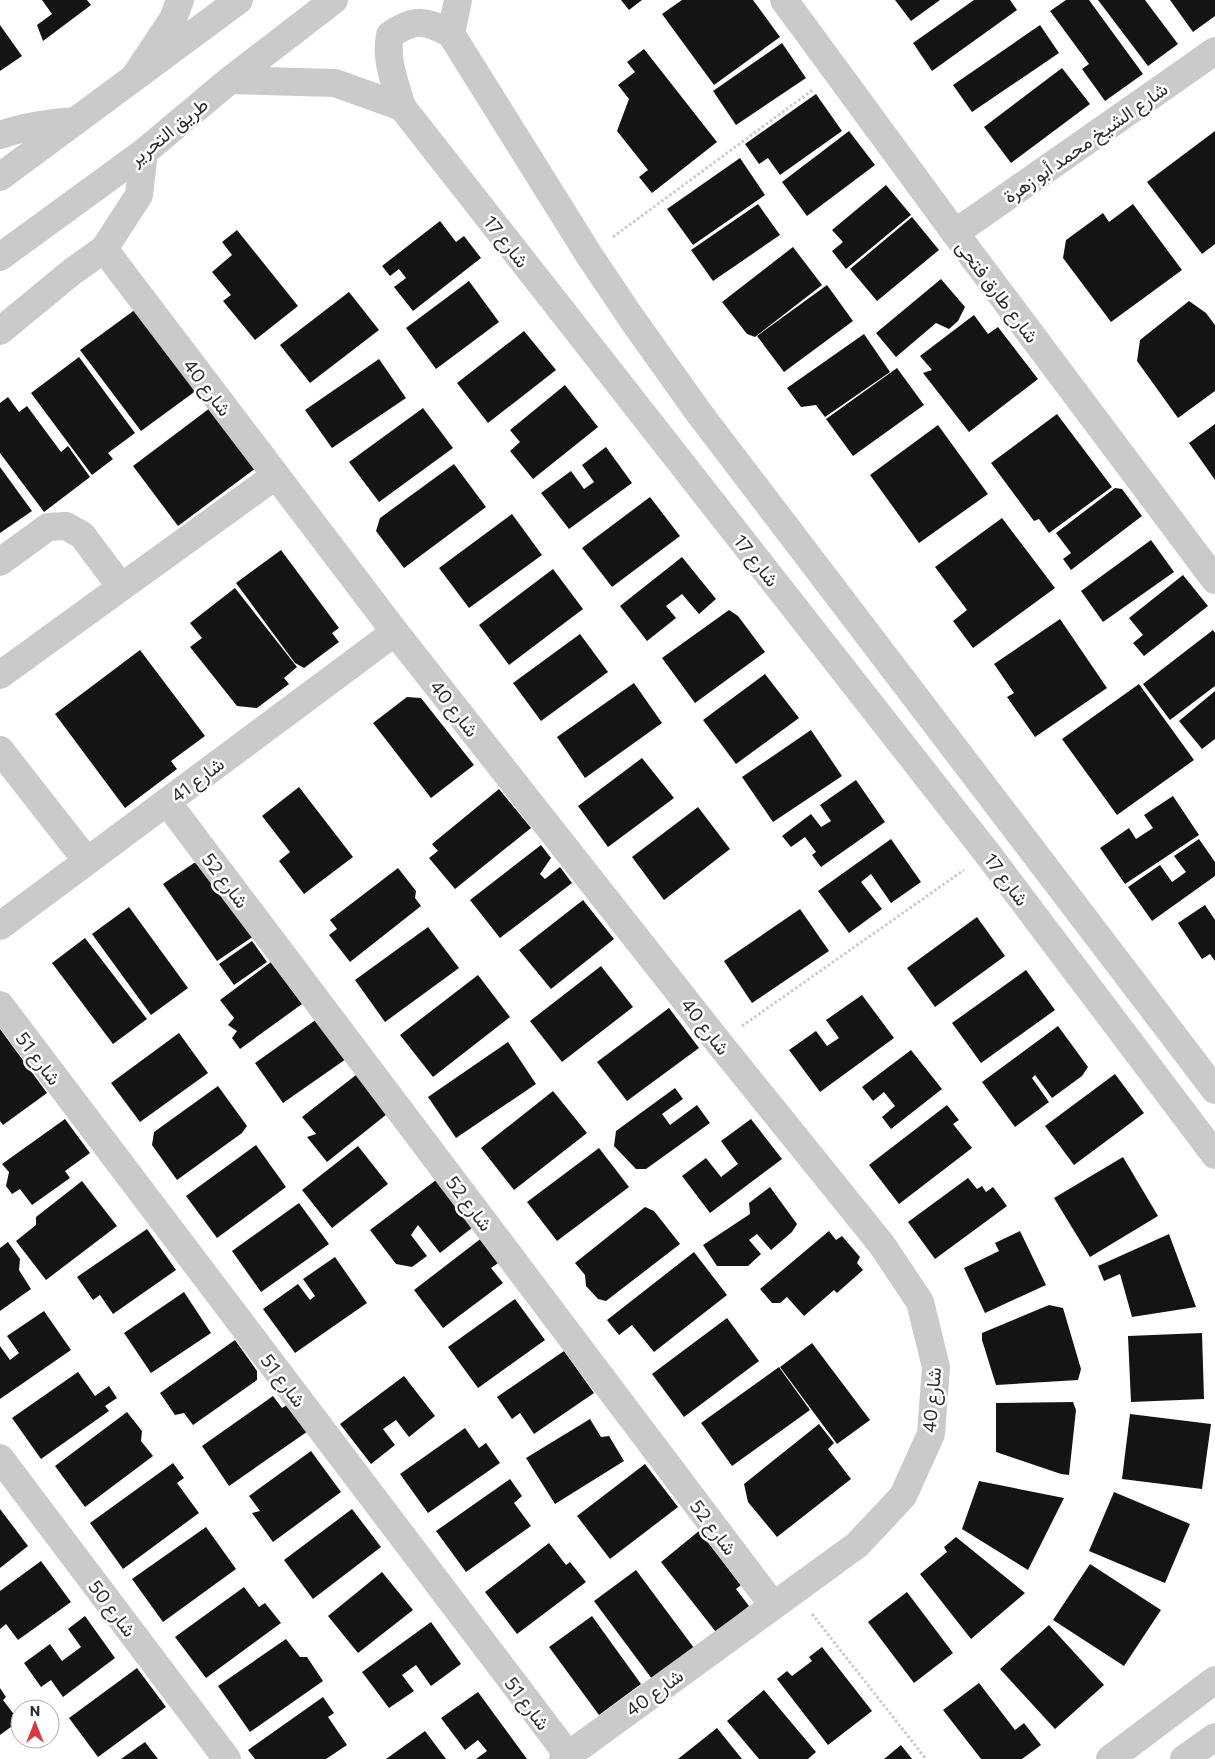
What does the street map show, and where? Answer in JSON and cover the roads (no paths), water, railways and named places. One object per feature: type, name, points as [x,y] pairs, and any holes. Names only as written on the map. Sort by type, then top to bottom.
[{"type":"street","points":[[133,78],[173,19],[180,0]]},
{"type":"street","points":[[0,177],[238,0]]},
{"type":"street","name":"طريق التحرير","points":[[0,257],[144,152],[230,80],[334,0]]},
{"type":"street","points":[[402,107],[389,60],[387,48],[390,35],[406,24],[420,23],[433,24],[451,34],[458,0]]},
{"type":"street","name":"شارع طارق فتحى","points":[[784,0],[836,73],[1215,580]]},
{"type":"street","name":"شارع 17","points":[[451,34],[589,255],[698,413],[1215,1090]]},
{"type":"street","name":"شارع الشيخ محمد أبو زهرة","points":[[955,233],[1211,64]]},
{"type":"street","points":[[230,80],[335,83],[402,107]]},
{"type":"street","name":"شارع 17","points":[[402,107],[987,853],[1215,1155]]},
{"type":"street","points":[[0,135],[42,123],[75,121]]},
{"type":"street","points":[[0,330],[73,271],[104,249],[124,221],[139,195],[144,152]]},
{"type":"street","name":"شارع 40","points":[[104,249],[395,632],[719,1043],[888,1253],[920,1302],[936,1367],[931,1434],[903,1496],[857,1545],[565,1757]]},
{"type":"street","points":[[0,674],[275,476]]},
{"type":"street","points":[[0,562],[48,527],[66,526],[82,535],[121,587]]},
{"type":"street","name":"شارع 41","points":[[0,926],[395,632]]},
{"type":"street","points":[[0,750],[87,861]]},
{"type":"street","name":"شارع 52","points":[[167,802],[783,1598]]},
{"type":"street","name":"شارع 51","points":[[0,1006],[565,1757]]},
{"type":"street","name":"شارع 50","points":[[0,1458],[227,1759]]},
{"type":"street","points":[[1110,1759],[1215,1680]]},
{"type":"street","points":[[1184,1759],[1215,1737]]}]
